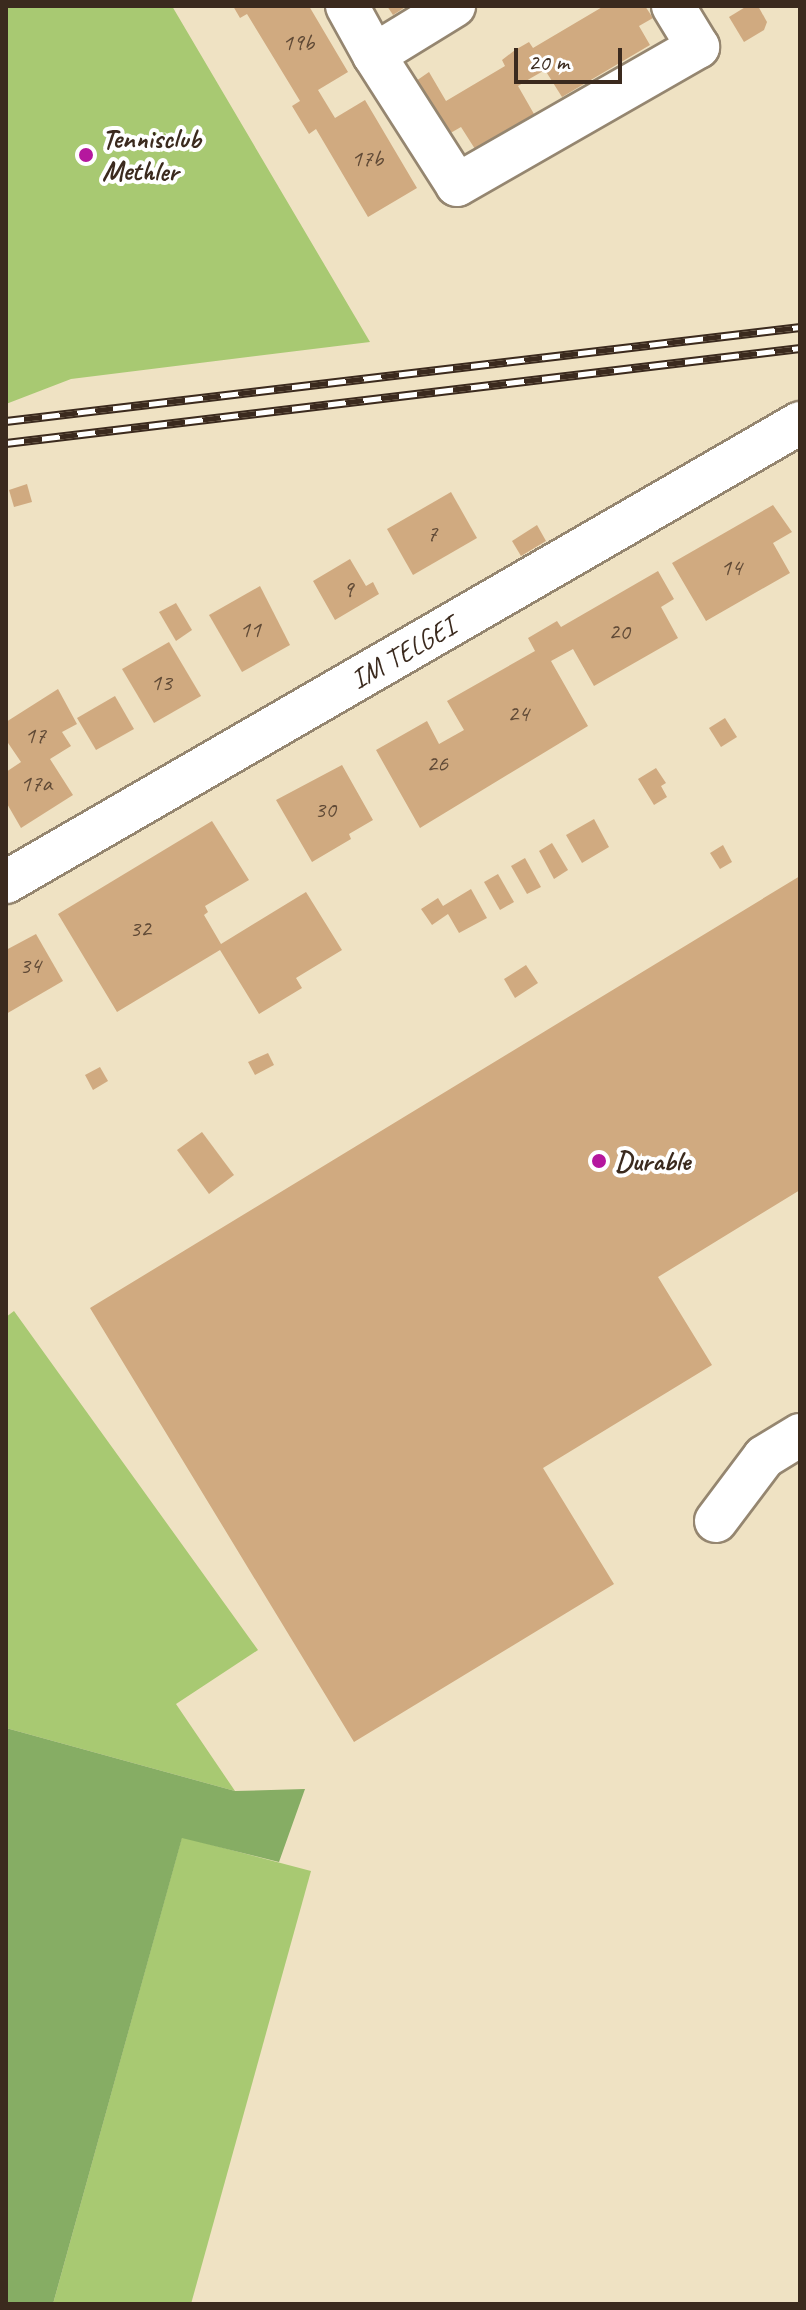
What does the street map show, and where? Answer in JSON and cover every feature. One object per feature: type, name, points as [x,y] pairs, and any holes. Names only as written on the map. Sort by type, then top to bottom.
[{"type":"street","points":[[347,6],[374,55],[457,185],[698,47],[673,6]]},
{"type":"street","points":[[374,55],[454,6]]},
{"type":"street","name":"IM TELGEI","points":[[6,882],[800,423]]},
{"type":"street","points":[[716,1521],[764,1457],[800,1435]]},
{"type":"green space","points":[[6,6],[172,6],[370,342],[71,379],[6,404]]},
{"type":"green space","points":[[14,1311],[258,1650],[176,1704],[235,1791],[6,1728],[6,1317]]},
{"type":"green space","points":[[6,1728],[235,1791],[305,1789],[279,1862],[182,1838],[53,2304],[6,2304]]},
{"type":"green space","points":[[182,1837],[311,1871],[191,2304],[53,2304]]},
{"type":"building","points":[[233,6],[309,6],[348,72],[318,90],[335,118],[365,100],[417,188],[368,217],[316,129],[309,134],[292,106],[300,101],[247,14],[240,18]]},
{"type":"building","points":[[387,6],[407,6],[393,15]]},
{"type":"building","points":[[604,6],[645,6],[653,18],[639,26],[650,45],[562,97],[545,70],[531,78],[518,86],[534,114],[475,149],[461,127],[447,135],[416,81],[429,72],[446,101],[505,66],[502,60],[515,50],[529,42],[533,48]]},
{"type":"building","points":[[747,6],[758,6],[767,22],[764,30],[744,42],[729,17]]},
{"type":"building","points":[[27,484],[32,502],[14,507],[9,490]]},
{"type":"building","points":[[451,492],[477,538],[413,575],[387,529]]},
{"type":"building","points":[[773,505],[792,532],[773,543],[790,573],[706,621],[672,563]]},
{"type":"building","points":[[537,525],[546,541],[521,556],[512,541]]},
{"type":"building","points":[[350,559],[366,586],[373,582],[379,594],[335,620],[313,581]]},
{"type":"building","points":[[658,571],[674,599],[661,607],[678,638],[594,686],[573,649],[551,661],[588,726],[420,828],[376,750],[427,721],[439,744],[464,730],[447,701],[535,651],[528,638],[557,621],[561,627]]},
{"type":"building","points":[[260,586],[290,645],[242,672],[209,615]]},
{"type":"building","points":[[176,603],[192,630],[176,641],[159,612]]},
{"type":"building","points":[[169,642],[201,696],[154,723],[122,669]]},
{"type":"building","points":[[58,689],[77,724],[62,732],[71,746],[50,759],[73,795],[21,828],[6,802],[6,772],[21,762],[6,740],[6,722]]},
{"type":"building","points":[[115,696],[134,729],[96,750],[77,718]]},
{"type":"building","points":[[725,718],[737,737],[721,747],[709,728]]},
{"type":"building","points":[[342,765],[373,820],[349,834],[351,839],[312,862],[276,800]]},
{"type":"building","points":[[656,768],[666,783],[661,786],[667,797],[654,805],[638,779]]},
{"type":"building","points":[[594,819],[609,847],[582,863],[566,835]]},
{"type":"building","points":[[212,821],[249,880],[205,906],[208,912],[204,915],[221,944],[306,892],[342,950],[296,978],[302,988],[259,1014],[220,950],[117,1012],[58,914]]},
{"type":"building","points":[[552,843],[568,870],[554,879],[539,851]]},
{"type":"building","points":[[723,845],[732,862],[720,869],[710,853]]},
{"type":"building","points":[[525,858],[541,887],[527,894],[511,866]]},
{"type":"building","points":[[498,874],[514,902],[500,910],[484,882]]},
{"type":"building","points":[[800,876],[800,1190],[658,1277],[712,1365],[543,1468],[614,1584],[354,1742],[90,1308]]},
{"type":"building","points":[[471,889],[487,918],[459,933],[448,914],[432,925],[421,909],[438,898],[443,906]]},
{"type":"building","points":[[36,934],[63,981],[6,1014],[6,950]]},
{"type":"building","points":[[526,965],[538,983],[515,998],[504,979]]},
{"type":"building","points":[[268,1053],[274,1065],[255,1075],[248,1062]]},
{"type":"building","points":[[100,1067],[108,1081],[93,1090],[85,1075]]},
{"type":"building","points":[[202,1132],[234,1175],[209,1194],[177,1150]]},
{"type":"railway","points":[[6,421],[800,327]]},
{"type":"railway","points":[[6,443],[800,348]]},
{"type":"place","name":"Tennisclub Methler","points":[[86,155]]},
{"type":"place","name":"Durable","points":[[599,1161]]}]
